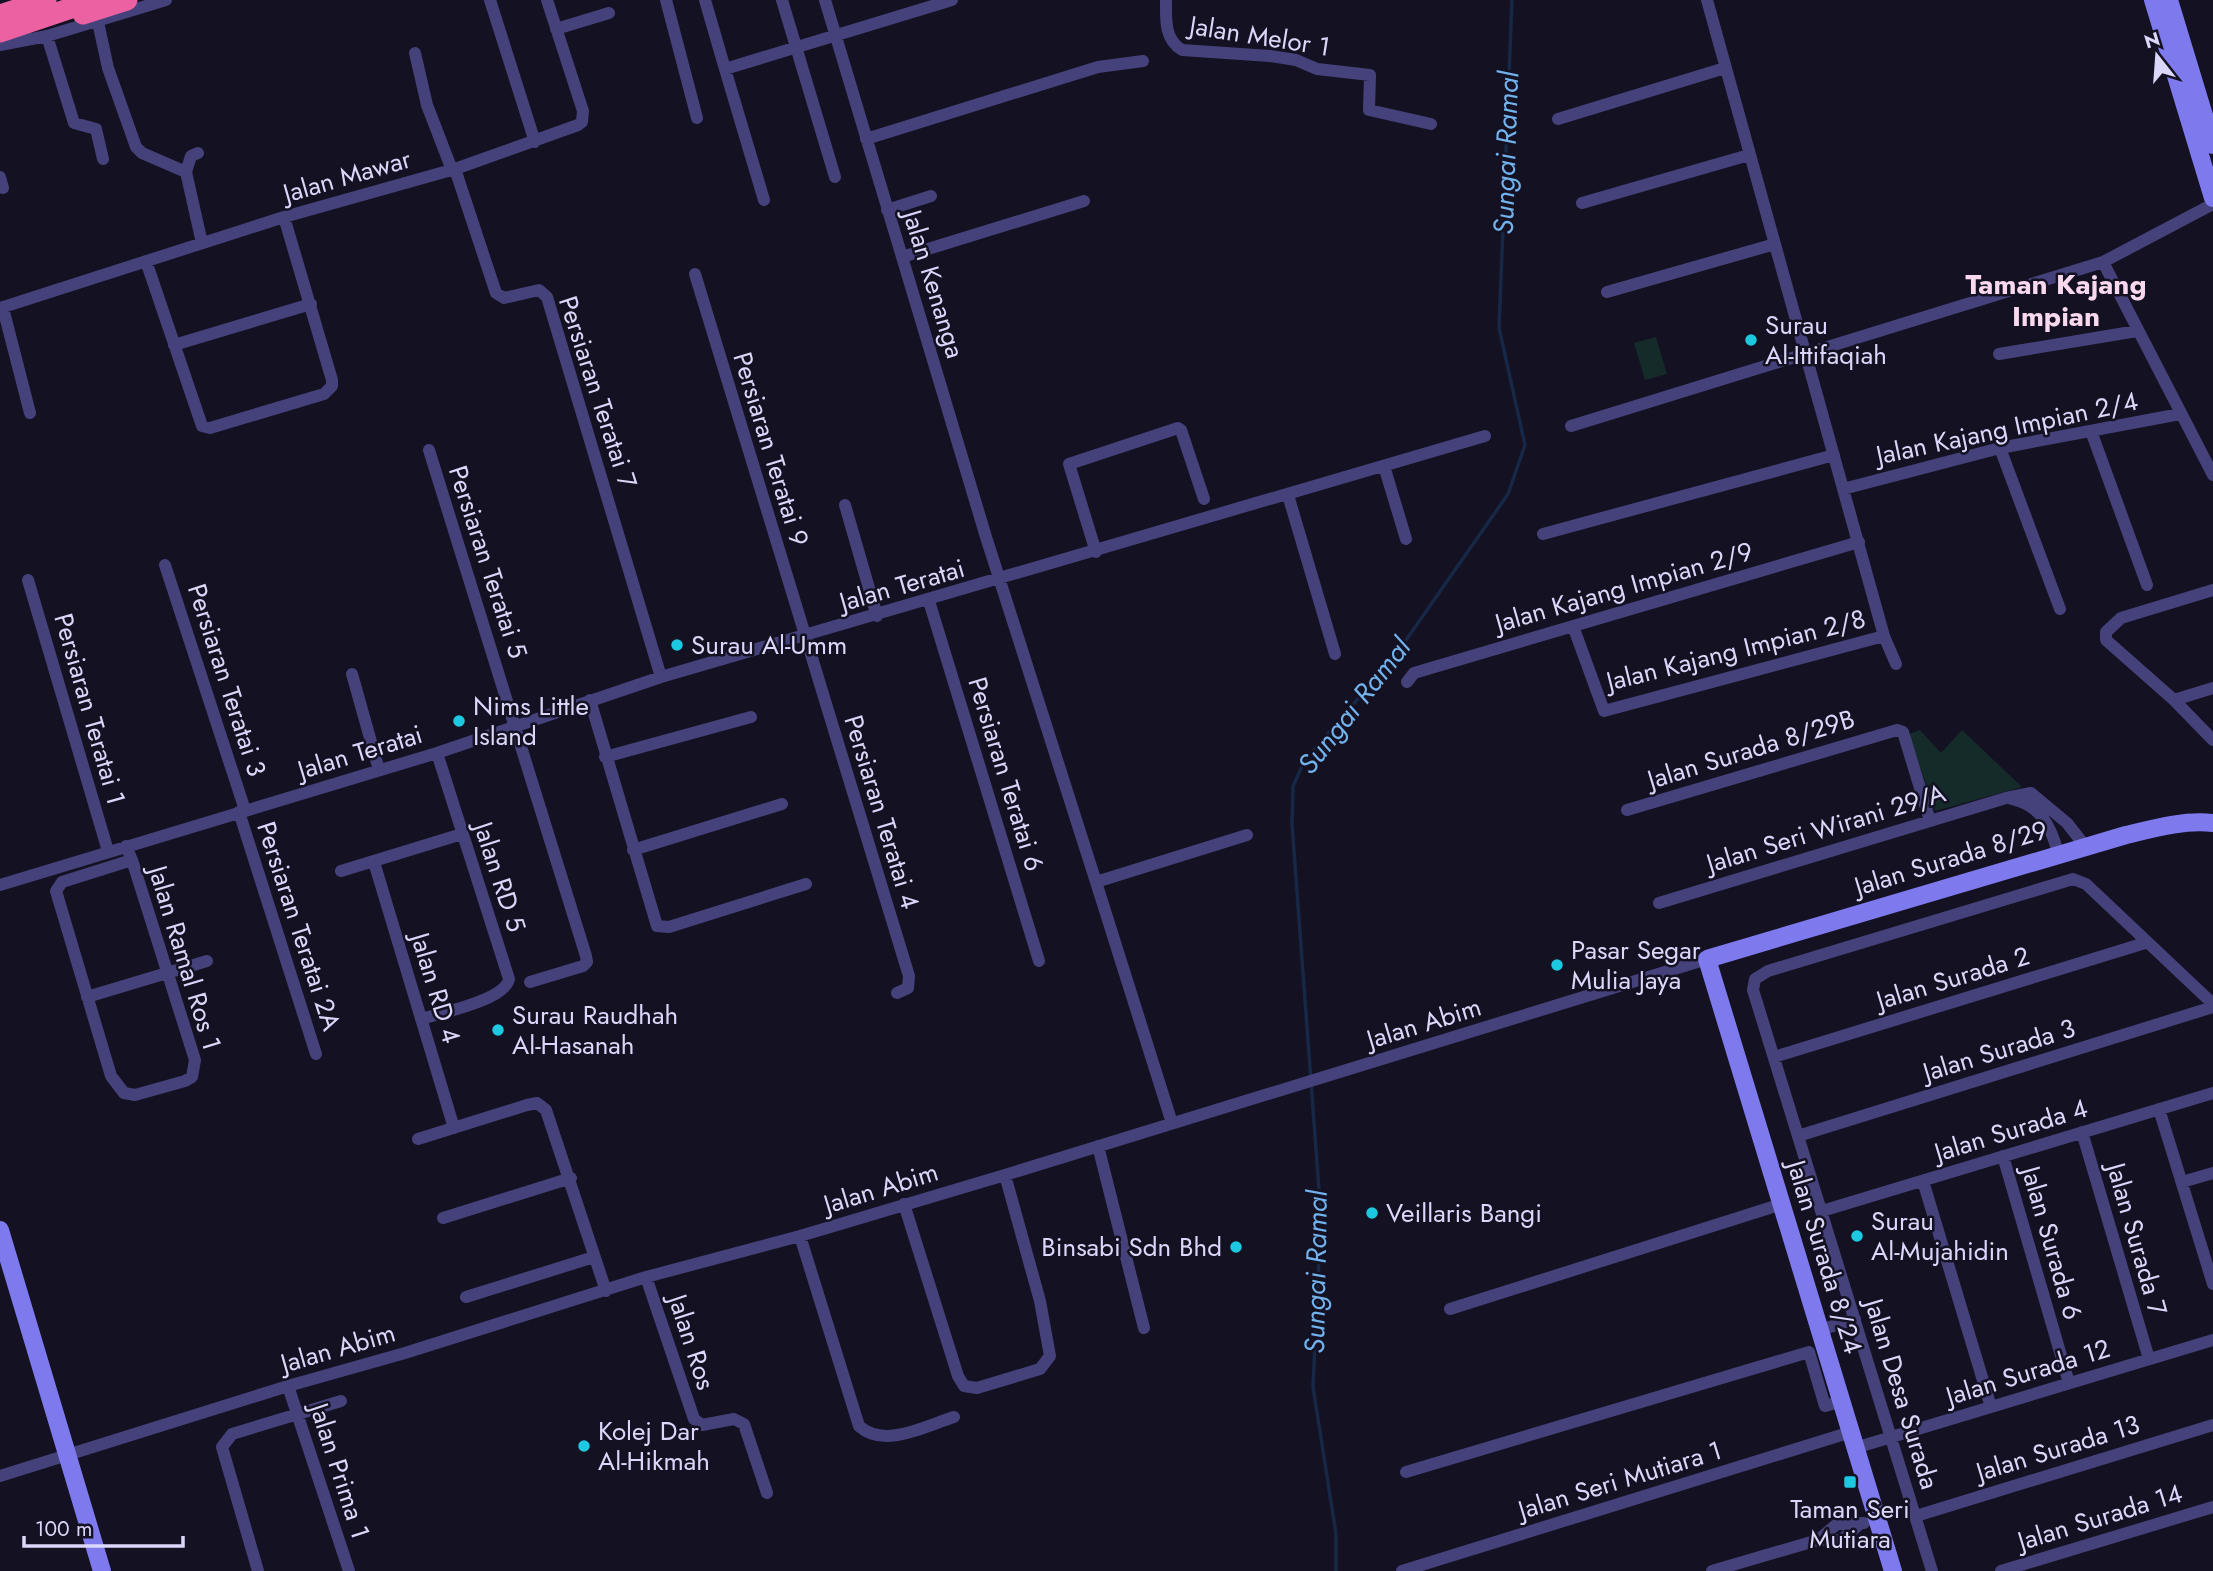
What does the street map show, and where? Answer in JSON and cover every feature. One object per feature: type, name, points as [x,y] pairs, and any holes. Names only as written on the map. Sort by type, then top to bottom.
[{"type":"highway","points":[[0,32],[95,0]]},
{"type":"highway","points":[[0,15],[46,18],[91,12],[127,0]]},
{"type":"street","points":[[0,46],[46,18],[98,22],[166,0]]},
{"type":"street","points":[[490,0],[534,142]]},
{"type":"street","name":"Jalan Mawar","points":[[1,308],[284,217],[453,170],[578,125],[583,117],[547,0]]},
{"type":"street","points":[[666,0],[697,118]]},
{"type":"street","points":[[705,0],[764,200]]},
{"type":"street","points":[[782,0],[835,177]]},
{"type":"street","name":"Jalan Kenanga","points":[[825,0],[1000,580],[1172,1123]]},
{"type":"street","points":[[725,69],[952,0]]},
{"type":"street","name":"Jalan Melor 1","points":[[1166,0],[1168,32],[1173,43],[1182,50],[1239,56],[1270,56],[1296,60],[1317,69],[1370,75],[1369,110],[1431,124]]},
{"type":"street","points":[[1707,0],[1884,636],[1896,664]]},
{"type":"street","points":[[2153,0],[2213,198]]},
{"type":"street","points":[[2169,0],[2213,145]]},
{"type":"street","points":[[555,29],[609,13]]},
{"type":"street","points":[[46,18],[74,123],[96,129],[103,159]]},
{"type":"street","points":[[98,22],[108,68],[136,146],[142,153],[186,172]]},
{"type":"street","points":[[415,53],[427,105],[453,170]]},
{"type":"street","points":[[866,139],[1098,67],[1143,61]]},
{"type":"street","points":[[1558,118],[1725,68]]},
{"type":"street","points":[[198,153],[191,156],[186,172],[202,243]]},
{"type":"street","points":[[1582,204],[1749,155]]},
{"type":"street","name":"Persiaran Teratai 7","points":[[453,170],[496,293],[504,298],[539,290],[547,297],[661,677]]},
{"type":"street","points":[[887,210],[931,196]]},
{"type":"street","points":[[902,257],[1084,201]]},
{"type":"street","points":[[1571,426],[1807,356],[2102,262],[2213,204]]},
{"type":"street","points":[[146,261],[199,422],[210,428],[324,394],[332,386],[332,380],[284,217]]},
{"type":"street","points":[[1607,292],[1775,244]]},
{"type":"street","points":[[2102,262],[2213,475]]},
{"type":"street","name":"Persiaran Teratai 9","points":[[695,274],[804,637]]},
{"type":"street","points":[[174,345],[311,304]]},
{"type":"street","points":[[1,308],[30,412]]},
{"type":"street","points":[[1999,354],[2137,331]]},
{"type":"street","name":"Jalan Kajang Impian 2/4","points":[[1843,489],[2000,447],[2180,414]]},
{"type":"street","points":[[1096,552],[1069,464],[1178,428],[1181,430],[1204,499]]},
{"type":"street","points":[[2091,431],[2147,585]]},
{"type":"street","name":"Jalan Teratai","points":[[0,885],[514,728],[661,677],[929,601],[1485,436]]},
{"type":"street","points":[[2000,447],[2060,609]]},
{"type":"street","name":"Persiaran Teratai 5","points":[[429,450],[587,962],[530,982]]},
{"type":"street","points":[[1543,534],[1834,456]]},
{"type":"street","points":[[1384,466],[1406,539]]},
{"type":"street","points":[[1289,495],[1335,654]]},
{"type":"street","points":[[845,505],[877,616]]},
{"type":"street","name":"Jalan Kajang Impian 2/9","points":[[1407,682],[1414,673],[1859,542]]},
{"type":"street","name":"Persiaran Teratai 3","points":[[166,565],[242,811]]},
{"type":"street","name":"Persiaran Teratai 1","points":[[28,580],[108,851]]},
{"type":"street","points":[[2213,590],[2121,618],[2106,632],[2106,640],[2175,700],[2213,740]]},
{"type":"street","name":"Persiaran Teratai 6","points":[[929,601],[1039,961]]},
{"type":"street","name":"Jalan Kajang Impian 2/8","points":[[1573,626],[1604,711],[1884,636]]},
{"type":"street","name":"Persiaran Teratai 4","points":[[804,637],[909,976],[908,988],[897,993]]},
{"type":"street","points":[[352,674],[379,770]]},
{"type":"street","points":[[2175,700],[2213,688]]},
{"type":"street","points":[[590,700],[657,926],[668,927],[806,884]]},
{"type":"street","points":[[605,757],[751,717]]},
{"type":"street","name":"Jalan Surada 8/29B","points":[[1627,810],[1889,731],[1903,732],[1930,821]]},
{"type":"street","name":"Jalan RD 5","points":[[421,1018],[480,1001],[503,990],[509,979],[437,752]]},
{"type":"street","name":"Jalan Seri Wirani 29/A","points":[[1658,902],[2006,798],[2031,793],[2067,823],[2085,846]]},
{"type":"street","points":[[2006,798],[2026,802],[2040,814],[2052,830],[2058,853]]},
{"type":"street","points":[[633,850],[782,804]]},
{"type":"street","name":"Persiaran Teratai 2A","points":[[242,811],[316,1054]]},
{"type":"street","name":"Jalan Surada 8/29","points":[[1707,959],[2058,853],[2169,825],[2196,821],[2213,823]]},
{"type":"street","points":[[341,871],[461,834]]},
{"type":"street","points":[[1097,882],[1247,835]]},
{"type":"street","name":"Jalan Ramal Ros 1","points":[[87,997],[111,1076],[124,1093],[135,1095],[192,1077],[195,1060],[126,846]]},
{"type":"street","points":[[132,860],[57,886],[87,997],[206,961]]},
{"type":"street","name":"Jalan RD 4","points":[[374,862],[454,1128]]},
{"type":"street","name":"Jalan Desa Surada","points":[[1932,1571],[1753,990],[1755,979],[1768,971],[2073,879],[2086,884],[2145,943]]},
{"type":"street","points":[[2145,943],[2213,1005]]},
{"type":"street","name":"Jalan Surada 2","points":[[1774,1057],[2145,943]]},
{"type":"street","name":"Jalan Abim","points":[[0,1476],[288,1385],[405,1353],[646,1277],[800,1236],[1005,1175],[1707,959]]},
{"type":"street","name":"Jalan Surada 8/24","points":[[1707,959],[1842,1401],[1853,1440],[1868,1522],[1893,1571]]},
{"type":"street","name":"Jalan Surada 3","points":[[1798,1136],[2213,1005]]},
{"type":"street","name":"Jalan Surada 4","points":[[1822,1211],[2213,1093]]},
{"type":"street","points":[[418,1139],[527,1105],[537,1103],[546,1110],[571,1178],[606,1291]]},
{"type":"street","points":[[2159,1109],[2209,1256],[2213,1284]]},
{"type":"street","name":"Jalan Surada 7","points":[[2082,1132],[2149,1359]]},
{"type":"street","points":[[1098,1146],[1144,1328]]},
{"type":"street","name":"Jalan Surada 6","points":[[2003,1156],[2069,1383]]},
{"type":"street","points":[[2182,1182],[2213,1173]]},
{"type":"street","points":[[904,1203],[961,1382],[970,1388],[986,1386],[1040,1369],[1050,1356],[1040,1301],[1005,1175]]},
{"type":"street","points":[[443,1218],[571,1178]]},
{"type":"street","points":[[1923,1181],[1991,1406]]},
{"type":"street","points":[[1450,1309],[1782,1204]]},
{"type":"street","points":[[0,1230],[102,1571]]},
{"type":"street","points":[[800,1236],[859,1426],[877,1437],[898,1434],[954,1417]]},
{"type":"street","points":[[466,1297],[594,1257]]},
{"type":"street","name":"Jalan Ros","points":[[646,1277],[694,1419],[702,1424],[734,1419],[744,1424],[767,1493]]},
{"type":"street","points":[[1820,1330],[1855,1319]]},
{"type":"street","name":"Jalan Surada 12","points":[[1853,1440],[1891,1437],[2213,1340]]},
{"type":"street","points":[[1406,1472],[1809,1352],[1825,1406],[1842,1401]]},
{"type":"street","name":"Jalan Prima 1","points":[[288,1385],[349,1571]]},
{"type":"street","points":[[258,1571],[222,1447],[232,1434],[341,1401]]},
{"type":"street","name":"Jalan Surada 13","points":[[1916,1516],[2213,1425]]},
{"type":"street","name":"Jalan Seri Mutiara 1","points":[[1402,1571],[1853,1440]]},
{"type":"street","name":"Jalan Surada 14","points":[[2001,1571],[2213,1507]]},
{"type":"street","points":[[1712,1571],[1818,1540],[1837,1524],[1868,1522]]},
{"type":"green space","points":[[1656,337],[1667,374],[1645,380],[1634,343]]},
{"type":"green space","points":[[1920,730],[1941,753],[1962,730],[2022,787],[1935,811],[1909,734]]},
{"type":"waterway","name":"Sungai Ramal","points":[[1336,1571],[1336,1534],[1313,1387],[1321,1217],[1292,824],[1293,786],[1304,762],[1397,653],[1508,494],[1525,445],[1499,328],[1512,0]]},
{"type":"place","name":"Surau Al-Ittifaqiah","points":[[1751,340]]},
{"type":"place","name":"Surau Al-Umm","points":[[677,645]]},
{"type":"place","name":"Nims Little Island","points":[[459,721]]},
{"type":"place","name":"Pasar Segar Mulia Jaya","points":[[1557,965]]},
{"type":"place","name":"Surau Raudhah Al-Hasanah","points":[[498,1030]]},
{"type":"place","name":"Veillaris Bangi","points":[[1372,1213]]},
{"type":"place","name":"Surau Al-Mujahidin","points":[[1857,1236]]},
{"type":"place","name":"Binsabi Sdn Bhd","points":[[1236,1247]]},
{"type":"place","name":"Kolej Dar Al-Hikmah","points":[[584,1446]]},
{"type":"place","name":"Taman Seri Mutiara","points":[[1850,1482]]},
{"type":"district","name":"Taman Kajang Impian","points":[[2056,300]]}]
